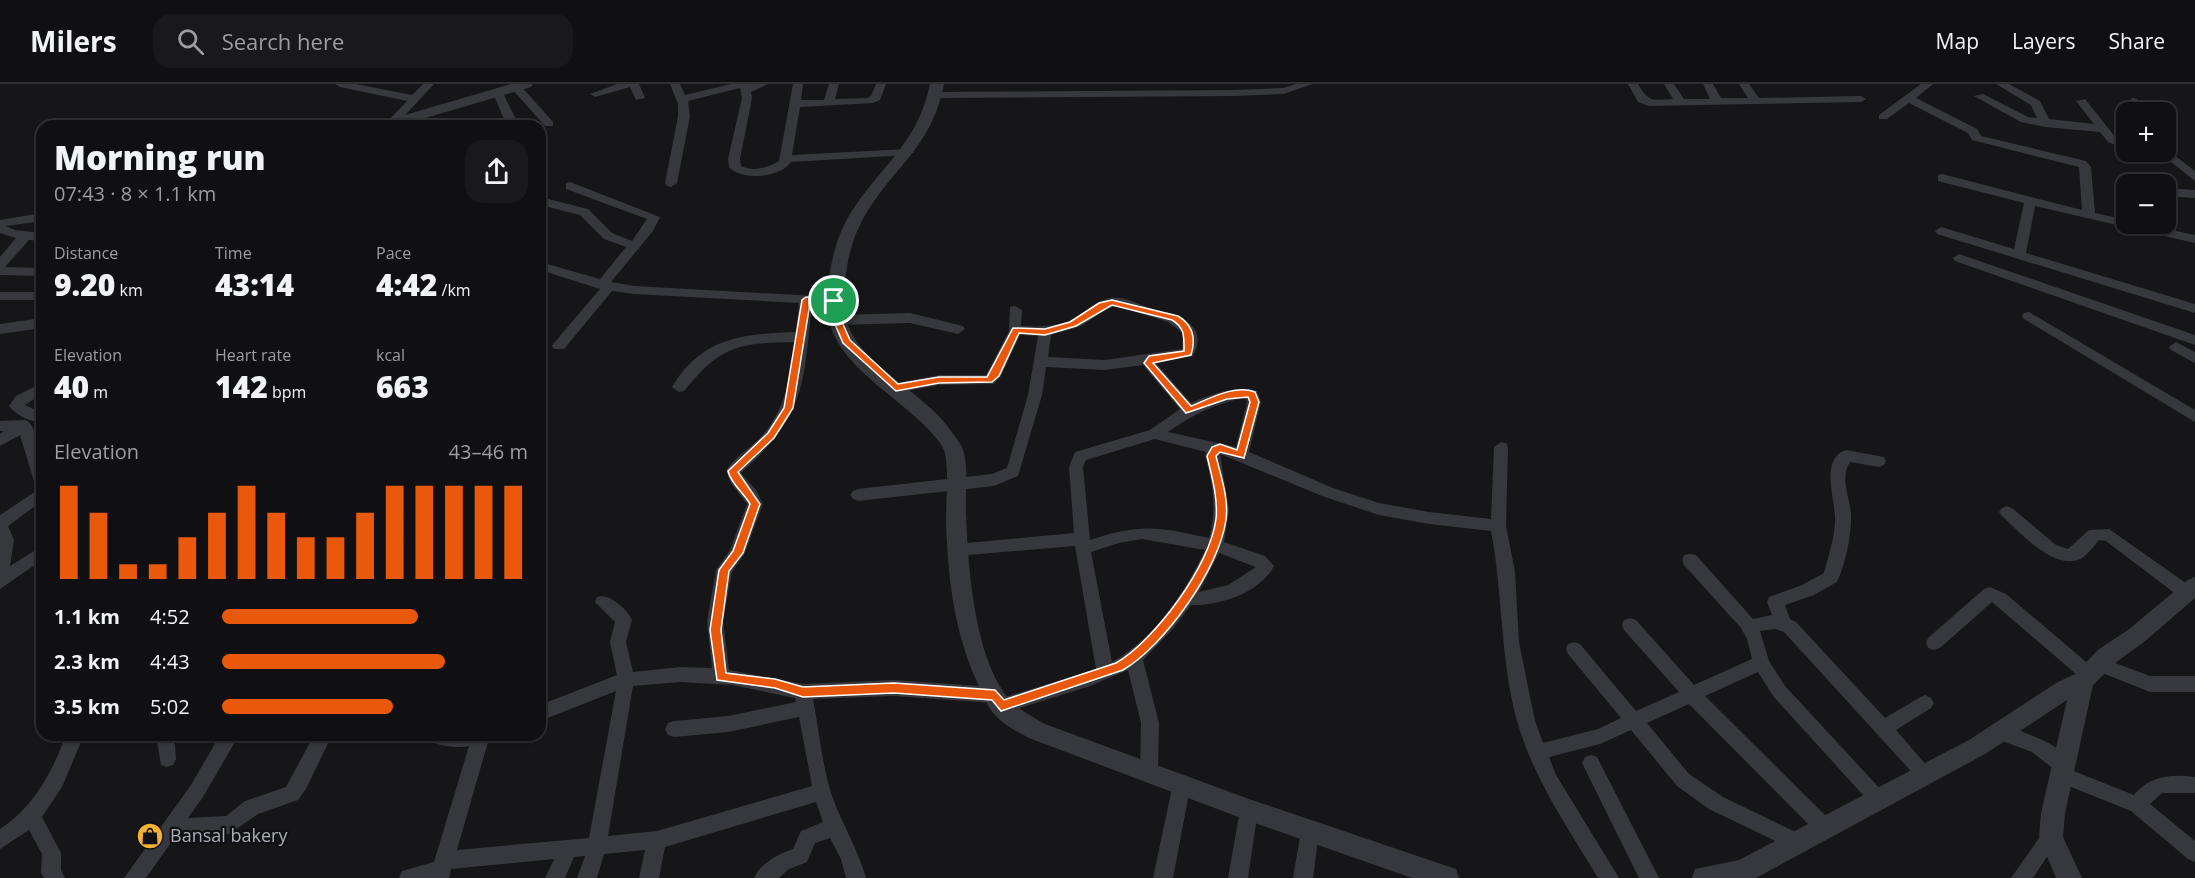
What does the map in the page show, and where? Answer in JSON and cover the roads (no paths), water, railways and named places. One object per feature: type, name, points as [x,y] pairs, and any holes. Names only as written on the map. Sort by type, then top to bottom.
[{"type":"street","points":[[340,84],[413,99]]},
{"type":"street","points":[[395,120],[429,84]]},
{"type":"street","points":[[595,93],[628,84]]},
{"type":"street","points":[[634,84],[640,98]]},
{"type":"street","points":[[671,183],[684,116],[682,99],[675,84]]},
{"type":"street","points":[[682,99],[763,84]]},
{"type":"street","points":[[745,86],[747,98],[735,167],[743,172],[777,168],[785,163],[798,84]]},
{"type":"street","points":[[828,103],[834,84]]},
{"type":"street","points":[[795,104],[869,101],[879,94],[881,84]]},
{"type":"street","points":[[936,90],[1094,87],[1260,88],[1293,84]]},
{"type":"street","points":[[936,90],[1234,93],[1283,91],[1308,84]]},
{"type":"street","points":[[1633,84],[1645,102],[1861,99]]},
{"type":"street","points":[[1669,84],[1680,102]]},
{"type":"street","points":[[1708,84],[1717,102]]},
{"type":"street","points":[[1744,84],[1756,101]]},
{"type":"street","points":[[1883,117],[1928,84]]},
{"type":"street","points":[[2001,84],[2036,103],[2045,124]]},
{"type":"street","points":[[405,120],[521,86],[549,124]]},
{"type":"street","points":[[936,90],[928,119],[908,152],[855,220],[844,246],[835,311],[852,348],[931,417],[947,436],[954,451],[957,484],[956,550],[966,622],[974,655],[998,700],[1016,719],[1037,731],[1182,783],[1249,810],[1447,878]]},
{"type":"street","points":[[498,93],[510,120]]},
{"type":"street","points":[[1979,96],[2017,117],[2045,124],[2104,129]]},
{"type":"street","points":[[1907,98],[1973,131],[1976,138],[2082,163],[2085,167],[2089,216]]},
{"type":"street","points":[[2081,101],[2112,140],[2116,142]]},
{"type":"street","points":[[786,159],[908,152]]},
{"type":"street","points":[[2176,161],[2195,177]]},
{"type":"street","points":[[1942,178],[2030,202],[2116,221]]},
{"type":"street","points":[[559,346],[649,228],[654,217],[570,186]]},
{"type":"street","points":[[2176,193],[2195,194]]},
{"type":"street","points":[[2019,255],[2030,202]]},
{"type":"street","points":[[546,203],[584,213],[608,236],[634,246]]},
{"type":"street","points":[[36,218],[10,220],[1,229],[36,237]]},
{"type":"street","points":[[1941,231],[2195,309]]},
{"type":"street","points":[[2170,234],[2195,239]]},
{"type":"street","points":[[0,265],[25,236]]},
{"type":"street","points":[[1959,258],[2195,340]]},
{"type":"street","points":[[546,269],[605,286],[806,300],[835,311],[910,318],[958,329]]},
{"type":"street","points":[[0,271],[36,272]]},
{"type":"street","points":[[0,296],[36,296]]},
{"type":"street","points":[[721,677],[715,630],[724,570],[737,553],[755,504],[746,489],[735,478],[733,471],[760,448],[785,415],[792,395],[806,300]]},
{"type":"street","points":[[2162,327],[2165,300]]},
{"type":"street","points":[[1017,330],[1045,332],[1073,324],[1102,305],[1112,302],[1175,318],[1183,323],[1189,332],[1188,353],[1098,365],[1041,362]]},
{"type":"street","points":[[1015,310],[1014,328],[1017,330]]},
{"type":"street","points":[[2029,316],[2195,417]]},
{"type":"street","points":[[0,329],[36,324]]},
{"type":"street","points":[[896,388],[939,380],[989,380],[994,376],[1017,330]]},
{"type":"street","points":[[858,495],[994,480],[1013,472],[1041,362],[1045,332]]},
{"type":"street","points":[[679,387],[699,361],[729,343],[748,339],[801,337]]},
{"type":"street","points":[[2176,347],[2195,358]]},
{"type":"street","points":[[1148,360],[1150,367],[1189,410]]},
{"type":"street","points":[[36,391],[21,400],[16,406],[34,418],[36,434]]},
{"type":"street","points":[[1106,672],[1082,544],[1076,467],[1080,456],[1155,434],[1189,410],[1226,396],[1247,393],[1252,395],[1254,402],[1241,455]]},
{"type":"street","points":[[0,426],[34,418]]},
{"type":"street","points":[[0,441],[34,418]]},
{"type":"street","points":[[1155,434],[1215,449],[1226,449],[1362,505],[1418,518],[1498,526]]},
{"type":"street","points":[[1501,447],[1498,526],[1507,572],[1511,642],[1526,721],[1549,780],[1609,878]]},
{"type":"street","points":[[674,729],[728,724],[805,700],[894,688],[998,700],[1106,672],[1134,658],[1188,598],[1214,545],[1221,519],[1219,482],[1212,456],[1215,449]]},
{"type":"street","points":[[1879,461],[1857,456],[1846,456],[1841,461],[1838,475],[1844,521],[1831,577],[1809,590],[1775,602],[1783,622],[1925,774]]},
{"type":"street","points":[[0,579],[6,540],[0,525],[36,498]]},
{"type":"street","points":[[1704,878],[1739,875],[2000,732],[2064,690],[2101,672],[2191,589],[2109,535],[2095,534],[2077,553],[2067,556],[2050,549],[2007,512]]},
{"type":"street","points":[[956,550],[1082,544],[1140,533],[1214,545],[1264,562],[1265,570],[1224,594],[1205,598],[1188,598]]},
{"type":"street","points":[[0,579],[36,556]]},
{"type":"street","points":[[1690,560],[1749,627],[1755,638],[1761,663],[1779,691],[1878,800]]},
{"type":"street","points":[[1934,643],[1990,594],[2101,672],[2160,686],[2195,684]]},
{"type":"street","points":[[588,878],[597,848],[626,681],[618,642],[624,620],[603,602]]},
{"type":"street","points":[[1749,627],[1783,622]]},
{"type":"street","points":[[1630,625],[1691,694],[1825,828]]},
{"type":"street","points":[[1574,649],[1683,780],[1696,792],[1797,842]]},
{"type":"street","points":[[1134,658],[1150,723],[1149,771]]},
{"type":"street","points":[[1538,752],[1582,742],[1761,663]]},
{"type":"street","points":[[2070,878],[2051,837],[2053,813],[2071,776],[2101,672]]},
{"type":"street","points":[[546,710],[607,685],[626,681],[702,675],[775,683],[805,700],[822,792],[834,827],[850,856],[856,878]]},
{"type":"street","points":[[1883,728],[1925,703]]},
{"type":"street","points":[[2000,732],[2038,746],[2071,776],[2138,805],[2195,853]]},
{"type":"street","points":[[0,840],[25,824],[49,794],[72,741]]},
{"type":"street","points":[[166,741],[167,759]]},
{"type":"street","points":[[134,878],[172,828],[226,741]]},
{"type":"street","points":[[172,828],[229,825],[252,807],[286,797],[300,783],[320,741]]},
{"type":"street","points":[[441,870],[481,741]]},
{"type":"street","points":[[1591,763],[1649,878]]},
{"type":"street","points":[[1163,878],[1182,783]]},
{"type":"street","points":[[2138,805],[2153,787],[2165,784],[2195,785]]},
{"type":"street","points":[[409,878],[441,870],[568,850],[657,840],[822,792]]},
{"type":"street","points":[[1238,878],[1249,810]]},
{"type":"street","points":[[32,816],[52,853],[51,873],[55,878]]},
{"type":"street","points":[[764,878],[783,862],[800,856],[808,837],[834,827]]},
{"type":"street","points":[[1303,878],[1310,831]]},
{"type":"street","points":[[2021,878],[2051,837]]},
{"type":"street","points":[[649,878],[657,840]]},
{"type":"street","points":[[555,878],[568,850]]},
{"type":"place","name":"Bansal bakery","points":[[150,836]]}]
